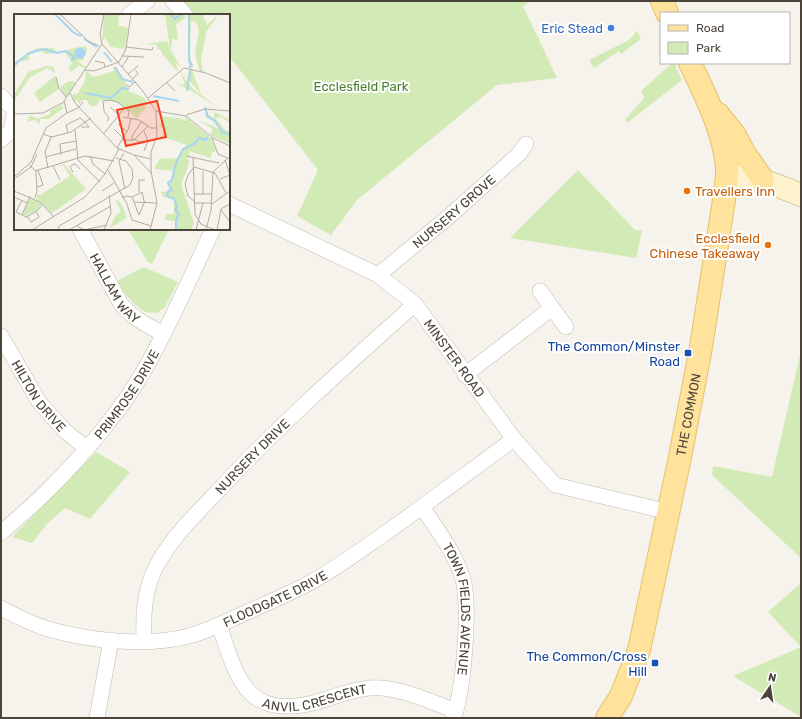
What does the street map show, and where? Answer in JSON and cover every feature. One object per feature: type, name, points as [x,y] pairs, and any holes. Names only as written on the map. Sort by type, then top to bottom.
[{"type":"main road","points":[[662,1],[667,12]]},
{"type":"main road","name":"THE COMMON","points":[[608,718],[621,696],[639,650],[669,512],[700,354],[722,218],[727,175],[724,153],[709,104],[690,64]]},
{"type":"main road","points":[[709,104],[734,134],[745,154],[763,180]]},
{"type":"main road","points":[[727,175],[763,180],[801,196]]},
{"type":"street","points":[[130,14],[147,1]]},
{"type":"street","points":[[173,1],[184,14]]},
{"type":"street","points":[[1,96],[8,104],[14,107]]},
{"type":"street","points":[[1,140],[11,131],[14,114]]},
{"type":"street","name":"NURSERY GROVE","points":[[378,275],[446,219],[520,154],[526,144]]},
{"type":"street","name":"MINSTER ROAD","points":[[230,204],[378,275],[415,304],[465,375],[514,439],[555,485],[669,512]]},
{"type":"street","name":"HALLAM WAY","points":[[81,230],[124,308],[139,321],[163,334]]},
{"type":"street","name":"PRIMROSE DRIVE","points":[[1,533],[43,496],[68,470],[109,421],[134,386],[151,359],[213,230]]},
{"type":"street","points":[[540,291],[566,327]]},
{"type":"street","name":"NURSERY DRIVE","points":[[144,642],[143,616],[146,595],[157,565],[167,549],[190,521],[298,410],[415,304]]},
{"type":"street","points":[[465,375],[552,308]]},
{"type":"street","name":"HILTON DRIVE","points":[[1,336],[39,402],[65,430],[86,448]]},
{"type":"street","name":"FLOODGATE DRIVE","points":[[1,608],[24,620],[47,629],[74,635],[111,640],[144,642],[188,636],[219,625],[283,597],[314,580],[348,559],[422,507],[514,439]]},
{"type":"street","name":"TOWN FIELDS AVENUE","points":[[422,507],[448,544],[463,577],[465,588],[466,629],[463,671],[455,715]]},
{"type":"street","name":"ANVIL CRESCENT","points":[[219,625],[239,678],[246,690],[254,698],[265,703],[277,706],[294,706],[312,703],[369,688],[387,689],[409,695],[455,715]]},
{"type":"street","points":[[97,718],[111,640]]},
{"type":"green space","name":"Ecclesfield Park","points":[[184,1],[532,1],[523,6],[557,78],[497,85],[357,200],[331,235],[297,216],[318,170],[230,57],[230,14],[195,14]]},
{"type":"green space","points":[[637,31],[641,39],[621,54],[619,51],[594,68],[589,60],[629,40]]},
{"type":"green space","points":[[671,64],[674,64],[682,80],[627,123],[625,120],[644,98],[641,91]]},
{"type":"green space","points":[[578,170],[635,230],[642,230],[636,258],[510,238]]},
{"type":"green space","points":[[129,230],[169,230],[152,264],[147,261]]},
{"type":"green space","points":[[144,267],[178,282],[165,307],[157,313],[145,312],[134,304],[115,282]]},
{"type":"green space","points":[[801,351],[801,558],[712,475],[713,466],[772,477]]},
{"type":"green space","points":[[96,452],[130,472],[90,519],[65,508],[47,524],[32,543],[12,537]]},
{"type":"green space","points":[[801,583],[801,647],[768,612]]},
{"type":"green space","points":[[801,647],[801,717],[733,676]]},
{"type":"place","name":"Eric Stead","points":[[611,28]]},
{"type":"place","name":"Travellers Inn","points":[[687,191]]},
{"type":"place","name":"Ecclesfield Chinese Takeaway","points":[[768,245]]},
{"type":"place","name":"The Common/Minster Road","points":[[688,353]]},
{"type":"place","name":"The Common/Cross Hill","points":[[655,663]]}]
